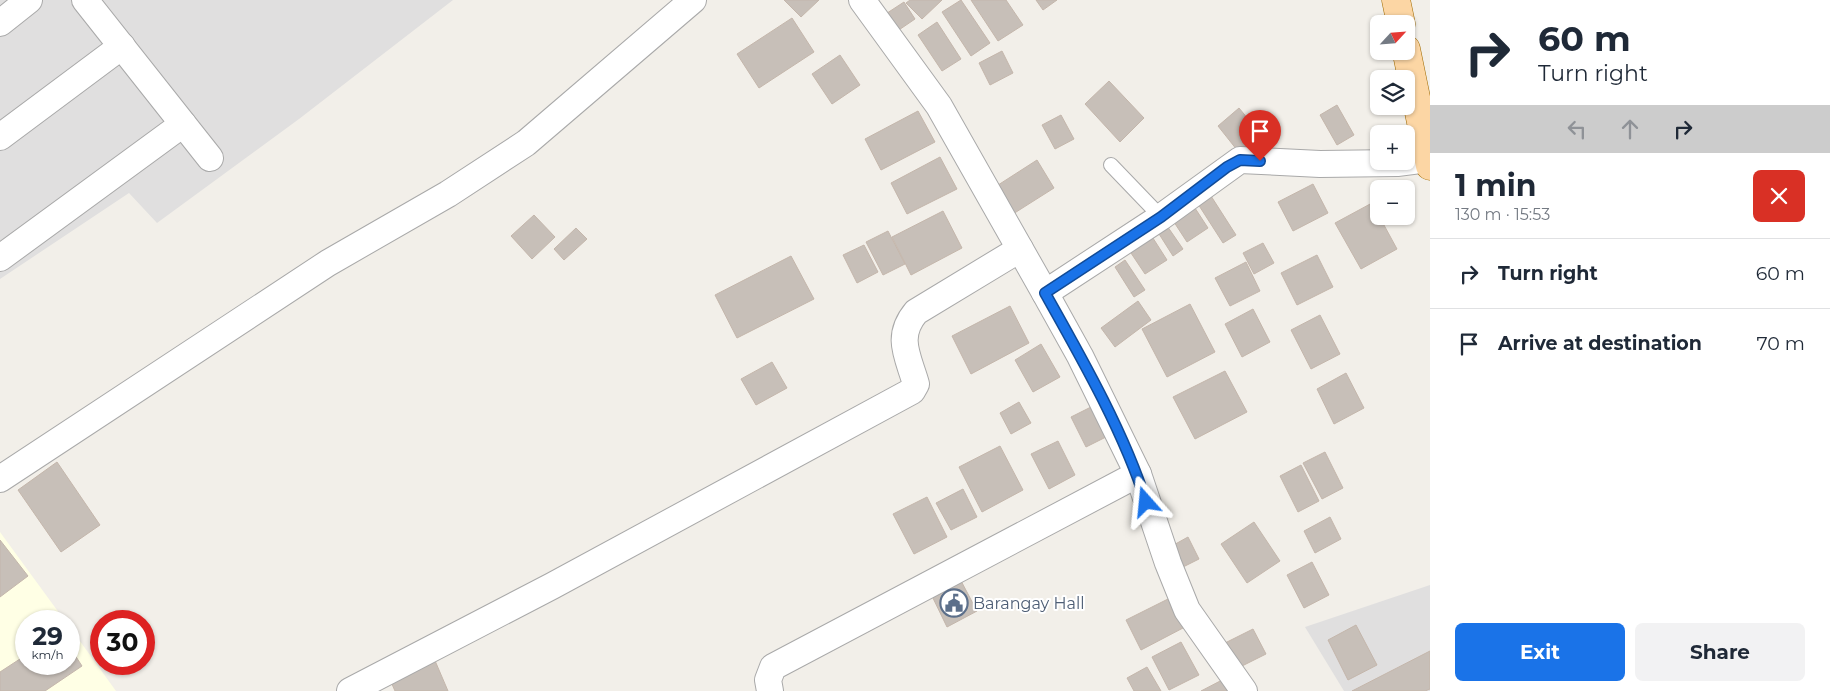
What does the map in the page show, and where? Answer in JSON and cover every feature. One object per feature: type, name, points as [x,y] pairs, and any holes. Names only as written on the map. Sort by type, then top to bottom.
[{"type":"main road","points":[[1396,0],[1399,15]]},
{"type":"main road","points":[[1408,60],[1429,162]]},
{"type":"street","points":[[0,23],[29,0]]},
{"type":"street","points":[[0,479],[328,263],[448,194],[526,144],[693,0]]},
{"type":"street","points":[[862,0],[939,106],[1080,356],[1138,474],[1168,563],[1187,610],[1244,691]]},
{"type":"street","points":[[95,3],[122,46],[210,158]]},
{"type":"street","points":[[0,137],[122,46]]},
{"type":"street","points":[[0,258],[183,124]]},
{"type":"street","points":[[1045,293],[1161,217],[1240,160],[1320,164],[1429,162]]},
{"type":"street","points":[[350,691],[552,586],[912,391],[916,384],[903,336],[907,323],[916,312],[1020,249]]},
{"type":"street","points":[[770,691],[768,680],[773,667],[1138,474]]},
{"type":"lane","points":[[1111,165],[1161,217]]},
{"type":"shaded area","points":[[0,0],[453,0],[299,119],[157,223],[129,193],[0,279]]},
{"type":"shaded area","points":[[0,532],[57,610],[15,610],[15,675],[80,675],[80,641],[90,655],[90,675],[104,675],[116,691],[0,691]]},
{"type":"shaded area","points":[[1430,585],[1430,691],[1344,691],[1305,627]]},
{"type":"building","points":[[784,0],[819,0],[801,17]]},
{"type":"building","points":[[910,0],[942,0],[922,19],[906,3]]},
{"type":"building","points":[[961,0],[990,43],[971,56],[942,12]]},
{"type":"building","points":[[971,0],[1006,0],[1023,25],[998,41]]},
{"type":"building","points":[[1036,0],[1057,0],[1043,10]]},
{"type":"building","points":[[904,2],[915,19],[890,36],[878,19]]},
{"type":"building","points":[[792,18],[814,52],[759,88],[737,54]]},
{"type":"building","points":[[937,22],[961,59],[942,71],[918,35]]},
{"type":"building","points":[[1002,51],[1013,73],[990,85],[979,63]]},
{"type":"building","points":[[840,55],[860,85],[832,104],[812,74]]},
{"type":"building","points":[[1109,81],[1144,118],[1120,142],[1085,104]]},
{"type":"building","points":[[1337,105],[1354,135],[1337,145],[1320,115]]},
{"type":"building","points":[[1239,108],[1263,137],[1241,155],[1218,126]]},
{"type":"building","points":[[918,111],[935,142],[881,170],[865,139]]},
{"type":"building","points":[[1061,115],[1074,139],[1055,149],[1042,125]]},
{"type":"building","points":[[940,157],[957,189],[907,214],[891,183]]},
{"type":"building","points":[[1037,160],[1054,188],[1013,214],[995,187]]},
{"type":"building","points":[[1313,184],[1328,213],[1293,231],[1278,202]]},
{"type":"building","points":[[1211,196],[1236,235],[1223,243],[1198,204]]},
{"type":"building","points":[[1370,204],[1370,225],[1384,225],[1397,249],[1361,269],[1335,223]]},
{"type":"building","points":[[1193,205],[1208,228],[1187,242],[1172,219]]},
{"type":"building","points":[[943,211],[962,248],[911,275],[892,237]]},
{"type":"building","points":[[534,215],[555,237],[532,259],[511,236]]},
{"type":"building","points":[[1163,220],[1183,249],[1173,256],[1154,226]]},
{"type":"building","points":[[576,228],[587,239],[564,260],[554,249]]},
{"type":"building","points":[[888,231],[905,264],[883,275],[866,242]]},
{"type":"building","points":[[1151,235],[1167,260],[1145,274],[1129,250]]},
{"type":"building","points":[[1263,243],[1274,263],[1254,274],[1243,253]]},
{"type":"building","points":[[864,245],[878,272],[857,283],[843,255]]},
{"type":"building","points":[[1317,255],[1333,287],[1297,305],[1281,273]]},
{"type":"building","points":[[791,256],[814,299],[737,338],[715,295]]},
{"type":"building","points":[[1125,260],[1145,290],[1134,297],[1115,267]]},
{"type":"building","points":[[1246,262],[1260,291],[1230,306],[1215,278]]},
{"type":"building","points":[[1138,301],[1151,320],[1115,347],[1101,328]]},
{"type":"building","points":[[1190,304],[1215,352],[1167,377],[1142,329]]},
{"type":"building","points":[[1010,306],[1029,343],[971,374],[952,336]]},
{"type":"building","points":[[1253,309],[1270,342],[1242,357],[1225,324]]},
{"type":"building","points":[[1320,315],[1340,354],[1311,369],[1291,330]]},
{"type":"building","points":[[1041,344],[1060,377],[1033,392],[1015,360]]},
{"type":"building","points":[[772,362],[787,388],[756,405],[741,379]]},
{"type":"building","points":[[1225,371],[1247,412],[1195,439],[1173,397]]},
{"type":"building","points":[[1346,373],[1364,408],[1334,424],[1317,389]]},
{"type":"building","points":[[1019,402],[1031,423],[1011,434],[1000,413]]},
{"type":"building","points":[[1095,405],[1110,435],[1086,447],[1071,417]]},
{"type":"building","points":[[1058,441],[1075,475],[1049,489],[1031,454]]},
{"type":"building","points":[[1000,446],[1023,490],[982,512],[959,467]]},
{"type":"building","points":[[1325,452],[1343,488],[1322,499],[1303,463]]},
{"type":"building","points":[[57,462],[100,525],[61,552],[18,490]]},
{"type":"building","points":[[1301,465],[1319,501],[1298,512],[1280,476]]},
{"type":"building","points":[[963,489],[977,517],[951,530],[936,503]]},
{"type":"building","points":[[927,497],[947,537],[914,554],[893,514]]},
{"type":"building","points":[[1330,517],[1341,539],[1315,553],[1304,531]]},
{"type":"building","points":[[1254,522],[1280,561],[1247,583],[1221,544]]},
{"type":"building","points":[[1188,537],[1199,559],[1181,568],[1170,547]]},
{"type":"building","points":[[0,540],[28,576],[0,597]]},
{"type":"building","points":[[1312,562],[1329,595],[1304,608],[1287,575]]},
{"type":"building","name":"Barangay Hall","points":[[960,579],[977,611],[947,627],[931,594]]},
{"type":"building","points":[[1168,599],[1183,628],[1141,650],[1126,620]]},
{"type":"building","points":[[1356,625],[1377,665],[1348,680],[1328,640]]},
{"type":"building","points":[[1253,629],[1266,654],[1238,668],[1225,643]]},
{"type":"building","points":[[1181,642],[1199,675],[1169,690],[1152,657]]},
{"type":"building","points":[[1430,651],[1430,689],[1425,691],[1352,691]]},
{"type":"building","points":[[433,656],[448,691],[395,691],[388,675]]},
{"type":"building","points":[[15,662],[15,675],[69,675],[45,691],[0,691],[0,672]]},
{"type":"building","points":[[1147,667],[1161,691],[1134,691],[1127,678]]},
{"type":"building","points":[[1224,679],[1230,691],[1201,691]]},
{"type":"place","name":"Barangay Hall","points":[[954,603]]},
{"type":"route","points":[[1146,502],[1138,474],[1080,356],[1045,293],[1161,217],[1227,167],[1240,160],[1260,161]]}]
